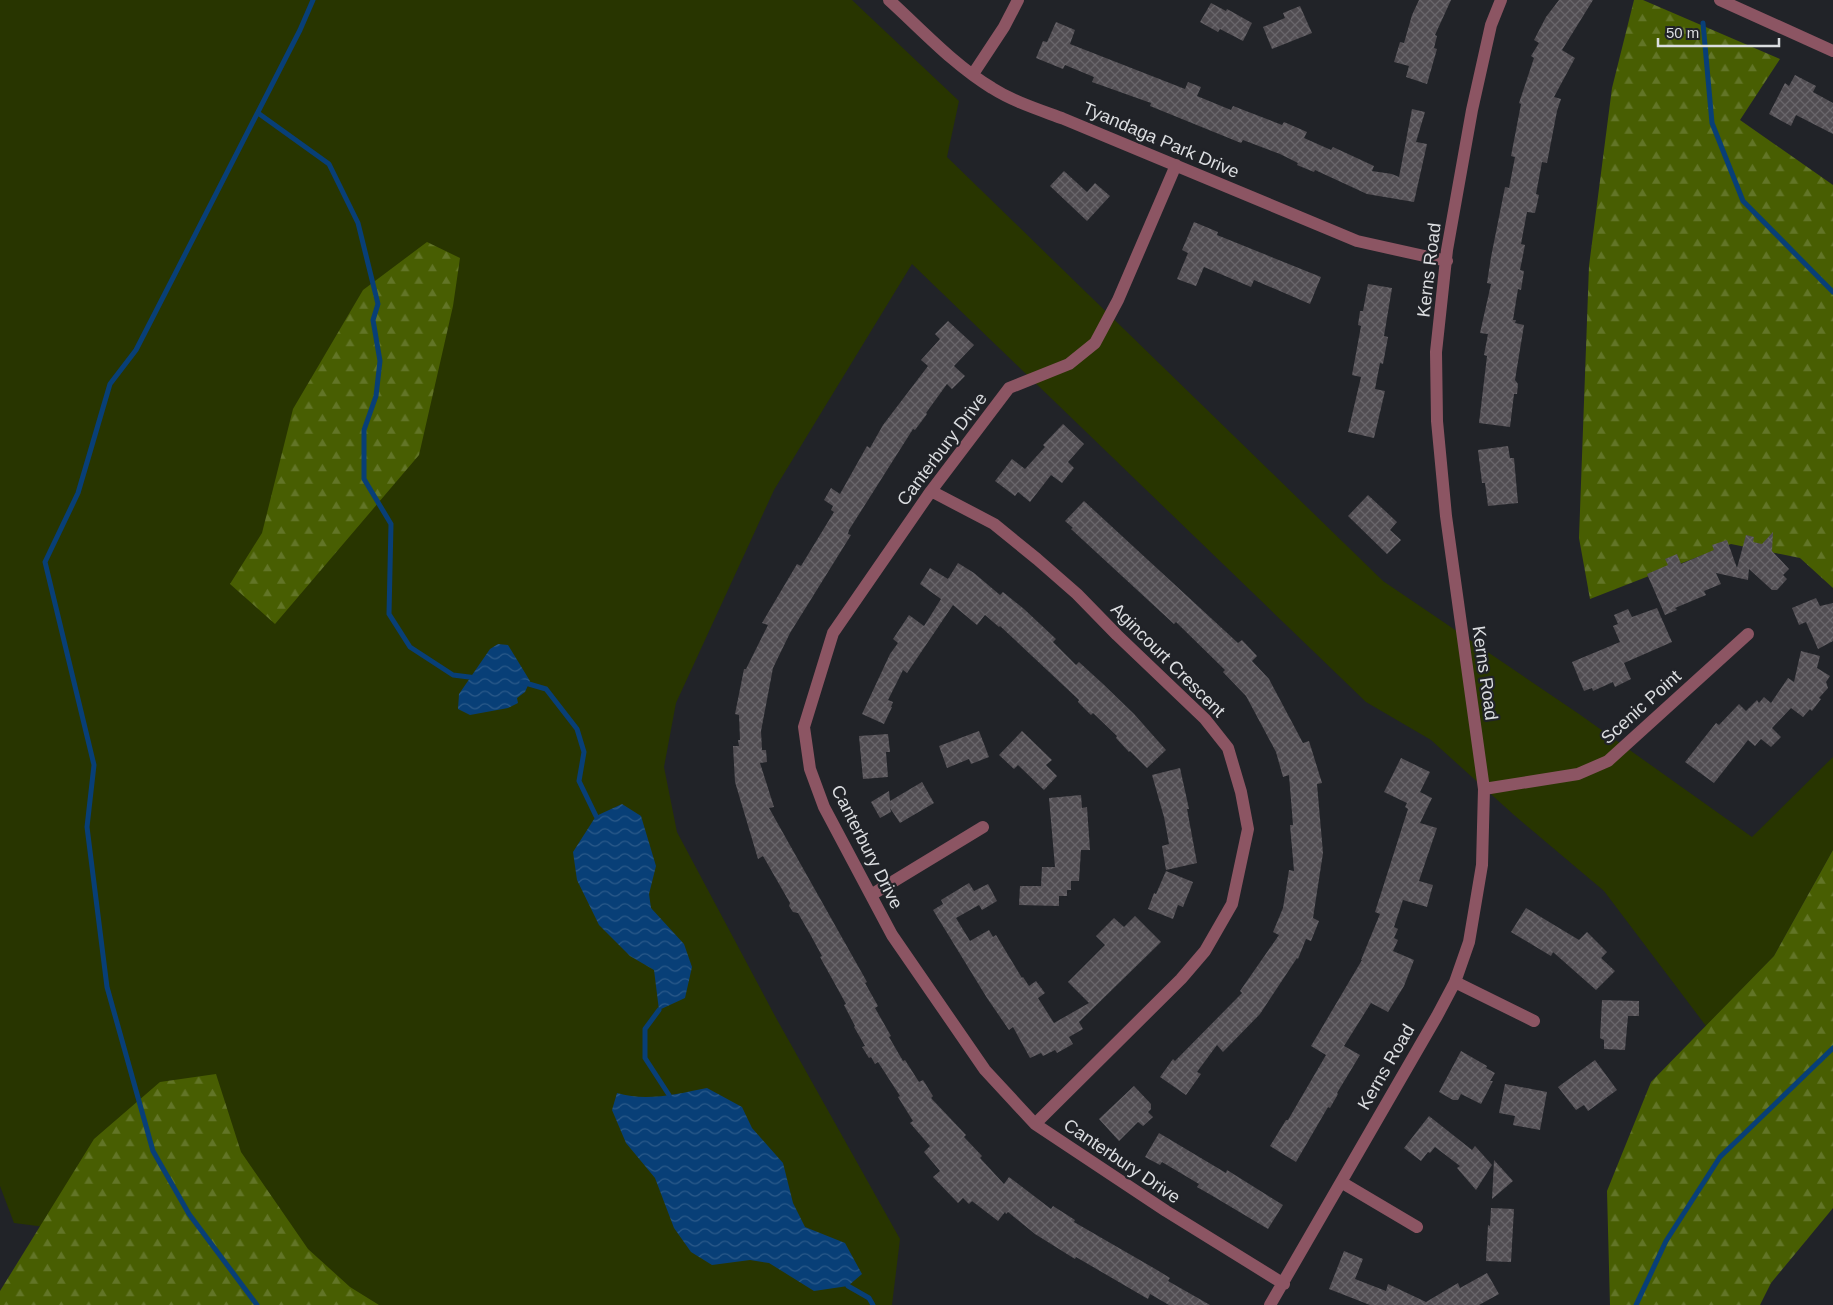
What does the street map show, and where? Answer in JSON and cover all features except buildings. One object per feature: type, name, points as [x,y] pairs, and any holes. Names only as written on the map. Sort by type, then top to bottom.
[{"type":"street","name":"Tyandaga Park Drive","points":[[889,0],[956,62],[993,89],[1019,102],[1357,241],[1446,261]]},
{"type":"street","points":[[973,74],[1004,27],[1018,0]]},
{"type":"street","name":"Kerns Road","points":[[1270,1305],[1284,1284],[1455,982],[1469,942],[1482,865],[1484,789],[1446,516],[1436,421],[1436,352],[1446,261],[1472,110],[1492,25],[1501,0]]},
{"type":"street","points":[[1720,0],[1833,51]]},
{"type":"street","name":"Canterbury Drive","points":[[1176,165],[1118,300],[1095,343],[1070,364],[1010,388],[931,491],[833,633],[804,727],[810,769],[824,807],[892,935],[985,1070],[1035,1124],[1166,1211],[1284,1284]]},
{"type":"street","name":"Agincourt Crescent","points":[[931,491],[994,524],[1037,559],[1077,594],[1205,719],[1228,748],[1241,792],[1248,829],[1232,904],[1204,951],[1181,979],[1035,1124]]},
{"type":"street","name":"Scenic Point","points":[[1484,789],[1578,774],[1608,761],[1748,634]]},
{"type":"street","points":[[871,896],[983,827]]},
{"type":"street","points":[[1455,982],[1534,1021]]},
{"type":"street","points":[[1341,1182],[1417,1227]]},
{"type":"green space","points":[[0,0],[852,0],[959,101],[947,157],[1383,581],[1579,714],[1752,837],[1833,757],[1833,850],[1774,956],[1706,1026],[1604,891],[1514,815],[1431,740],[1366,702],[912,264],[774,490],[676,703],[664,767],[677,832],[775,1016],[900,1239],[892,1305],[247,1305],[209,1248],[14,1223],[0,1186]]},
{"type":"green space","points":[[1634,0],[1643,0],[1780,59],[1740,120],[1833,185],[1833,588],[1800,558],[1731,544],[1590,599],[1579,538],[1589,266],[1612,88]]},
{"type":"green space","points":[[427,242],[460,258],[453,306],[419,455],[275,624],[230,584],[262,533],[293,409],[363,290]]},
{"type":"green space","points":[[1833,850],[1833,1208],[1771,1283],[1760,1305],[1610,1305],[1607,1191],[1651,1082],[1774,956]]},
{"type":"green space","points":[[216,1074],[241,1152],[308,1249],[350,1287],[379,1305],[0,1305],[0,1291],[94,1139],[160,1082]]},
{"type":"water","points":[[498,644],[508,645],[530,681],[525,692],[517,698],[518,703],[508,708],[470,715],[458,709],[459,694],[490,649]]},
{"type":"water","points":[[622,804],[641,816],[656,866],[649,894],[651,908],[684,944],[692,967],[685,998],[659,1010],[654,970],[630,956],[599,925],[577,880],[573,852],[596,816]]},
{"type":"water","points":[[707,1088],[742,1107],[752,1128],[783,1163],[793,1203],[805,1227],[845,1243],[862,1274],[848,1286],[814,1291],[769,1263],[750,1260],[712,1265],[691,1252],[674,1228],[655,1178],[626,1143],[612,1110],[617,1093],[628,1096],[650,1097],[673,1095]]},
{"type":"waterway","points":[[257,1305],[189,1214],[153,1151],[107,987],[87,827],[94,765],[45,562],[78,493],[110,384],[136,350],[300,30],[313,0]]},
{"type":"waterway","points":[[1703,23],[1712,123],[1743,201],[1833,292]]},
{"type":"waterway","points":[[258,113],[329,164],[358,223],[378,304],[373,320],[380,361],[376,396],[364,430],[364,479],[391,524],[389,614],[410,647],[453,675],[477,678]]},
{"type":"waterway","points":[[522,682],[546,689],[577,729],[584,752],[579,781],[596,816]]},
{"type":"waterway","points":[[659,1010],[645,1029],[645,1058],[669,1095]]},
{"type":"waterway","points":[[1636,1305],[1666,1241],[1720,1157],[1833,1048]]},
{"type":"waterway","points":[[848,1286],[869,1298],[873,1305]]}]
